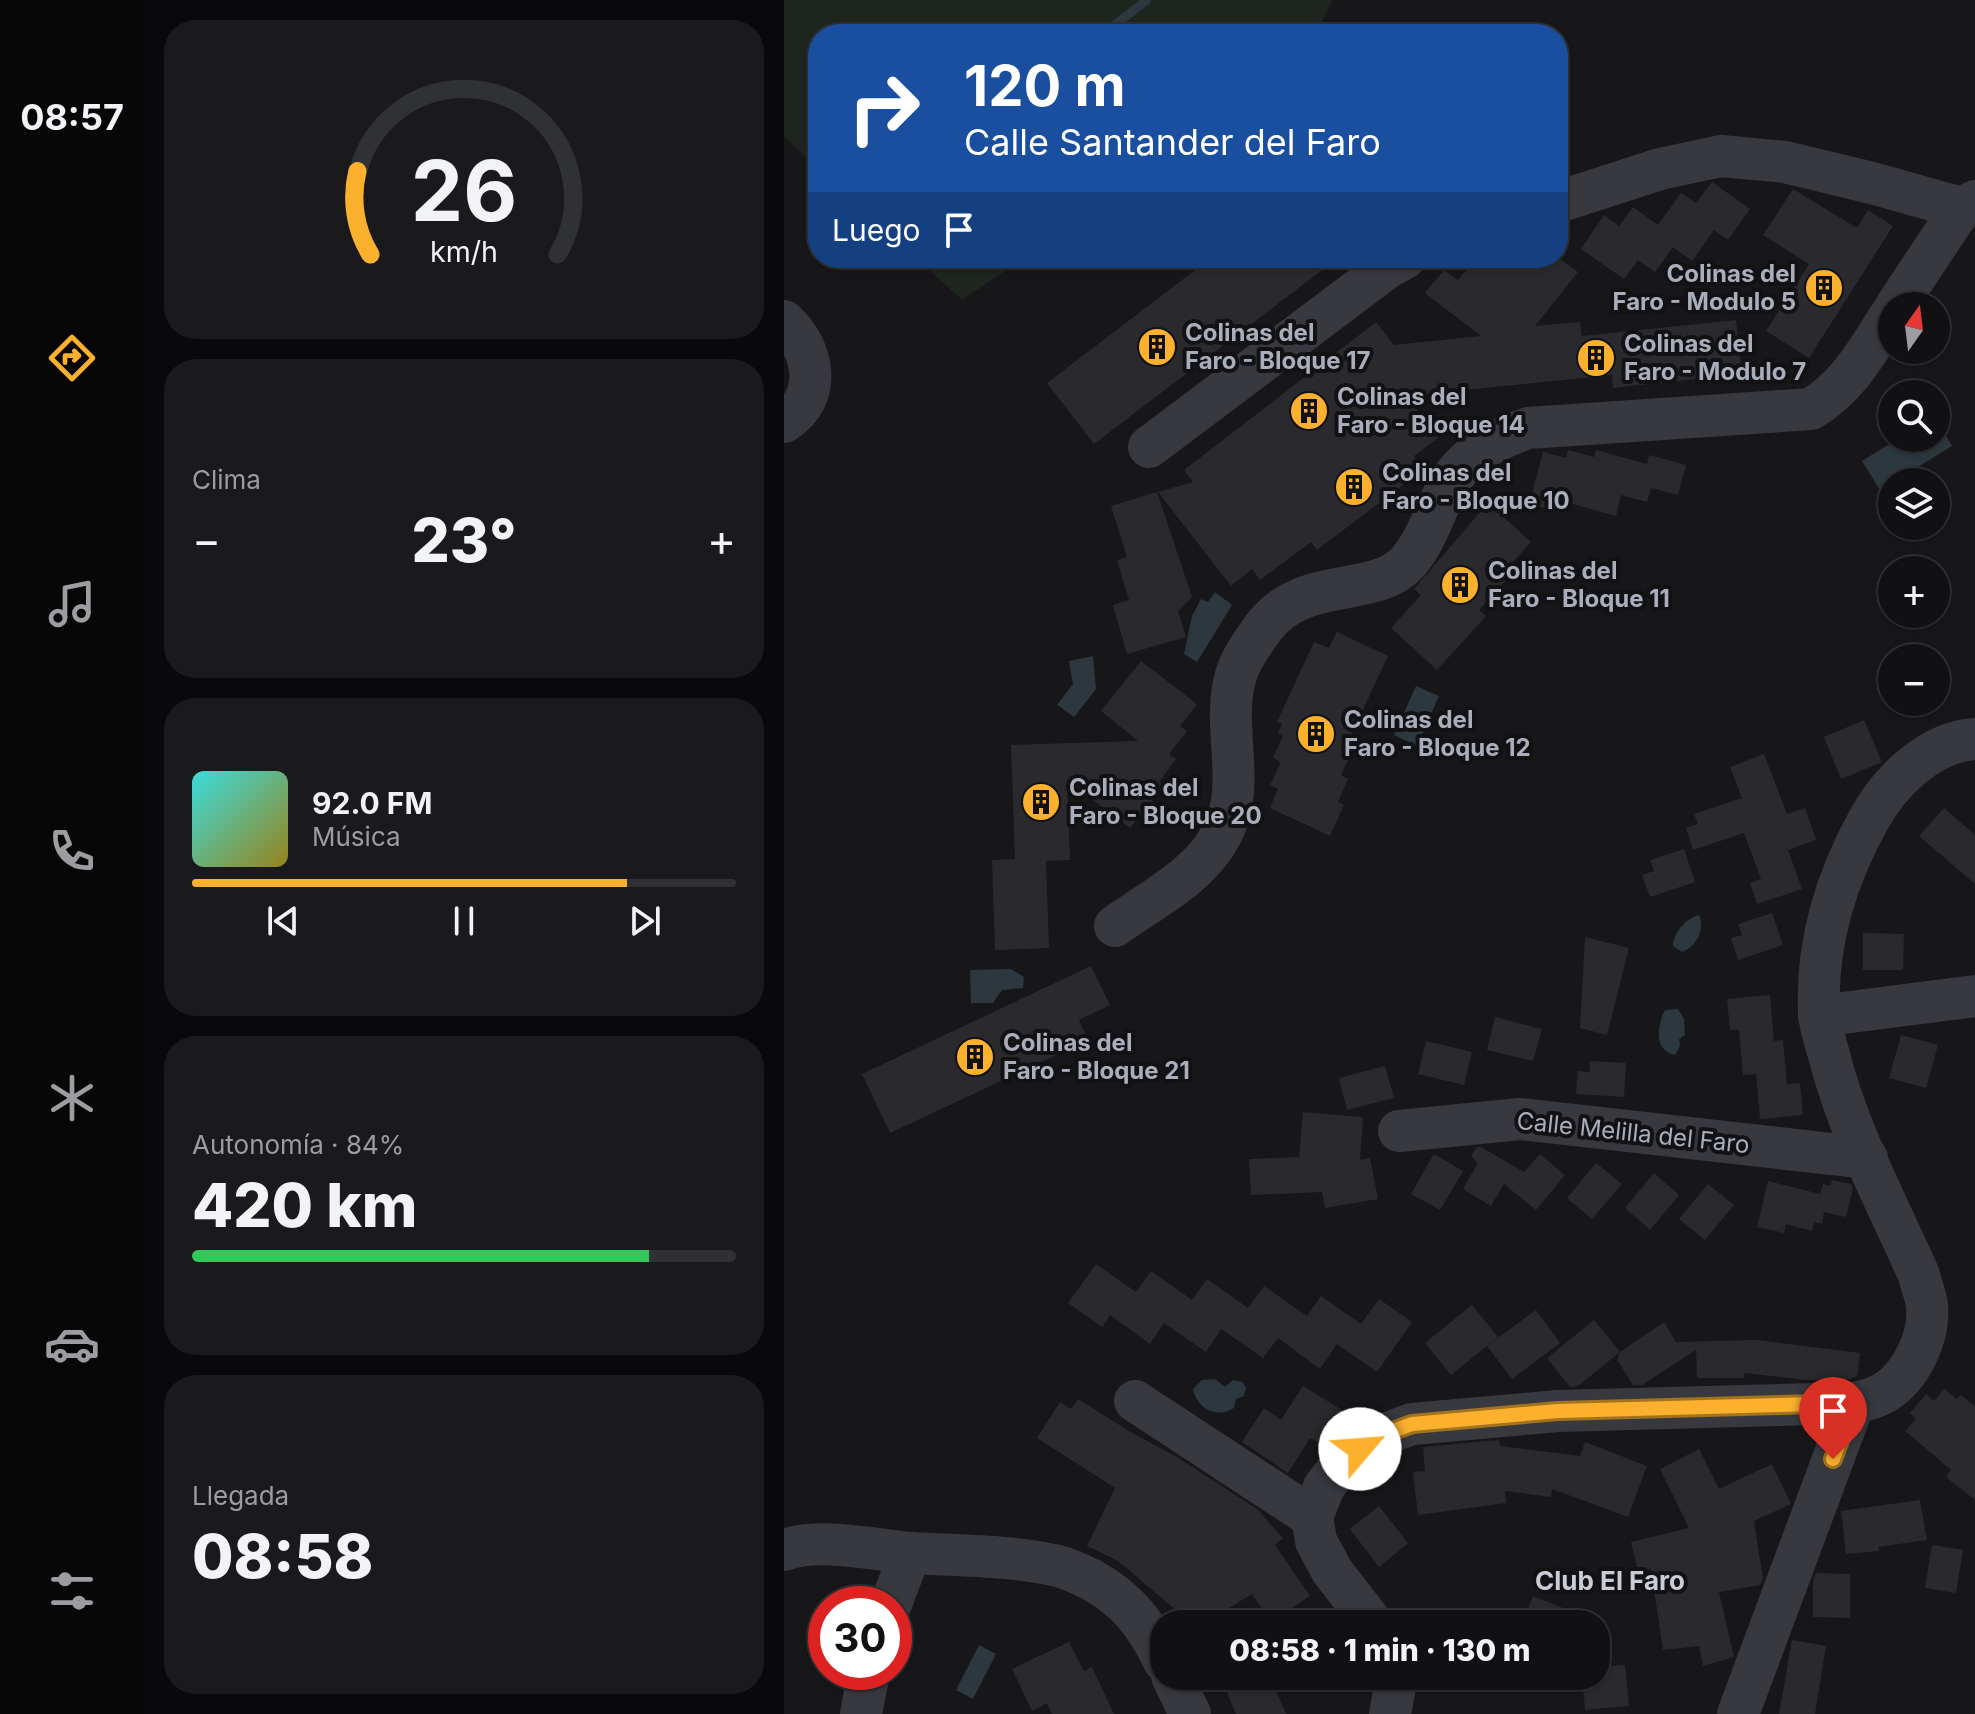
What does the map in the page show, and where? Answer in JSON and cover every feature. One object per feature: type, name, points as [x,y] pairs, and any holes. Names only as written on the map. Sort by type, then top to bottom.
[{"type":"street","points":[[1568,199],[1660,169],[1721,156],[1785,162],[1968,204],[1906,292]]},
{"type":"street","points":[[1149,447],[1387,268]]},
{"type":"street","points":[[784,321],[797,333],[807,349],[811,368],[809,387],[802,405],[784,422]]},
{"type":"street","points":[[1115,926],[1196,868],[1221,836],[1229,813],[1235,777],[1231,701],[1236,675],[1249,648],[1266,624],[1288,605],[1316,592],[1383,579],[1403,568],[1423,541],[1448,485],[1480,450],[1499,438],[1528,428],[1811,409],[1831,397],[1847,380],[1878,334]]},
{"type":"street","points":[[1362,1610],[1332,1571],[1316,1541],[1312,1517],[1324,1487],[1345,1459],[1374,1438],[1412,1424],[1558,1411],[1854,1403],[1885,1393],[1902,1378],[1914,1360],[1925,1332],[1927,1305],[1919,1275],[1837,1087],[1819,1016],[1820,963],[1831,910],[1847,859],[1876,806],[1893,784],[1932,752],[1959,740],[1975,739]]},
{"type":"street","points":[[1819,1016],[1975,996]]},
{"type":"street","name":"Calle Melilla del Faro","points":[[1399,1131],[1520,1119],[1867,1158]]},
{"type":"street","points":[[1135,1401],[1312,1517]]},
{"type":"street","points":[[1738,1714],[1854,1403]]},
{"type":"street","points":[[784,1550],[798,1545],[1060,1566],[1092,1580],[1121,1599],[1150,1633]]},
{"type":"street","points":[[898,1586],[910,1553]]},
{"type":"street","points":[[861,1714],[866,1690]]},
{"type":"street","points":[[1179,1690],[1190,1714]]},
{"type":"street","points":[[1390,1714],[1394,1690]]},
{"type":"shaded area","points":[[784,0],[1332,0],[1321,24],[808,24],[808,159],[784,137]]},
{"type":"shaded area","points":[[927,268],[1009,268],[962,300]]},
{"type":"shaded area","points":[[1878,451],[1942,452],[1916,468],[1878,468],[1878,487],[1862,461]]},
{"type":"shaded area","points":[[1215,592],[1232,605],[1197,662],[1184,654],[1192,616],[1201,599],[1208,602]]},
{"type":"shaded area","points":[[1093,656],[1096,689],[1074,717],[1057,705],[1073,684],[1069,661]]},
{"type":"shaded area","points":[[1416,686],[1439,696],[1417,746],[1394,735]]},
{"type":"shaded area","points":[[1699,915],[1701,926],[1698,937],[1692,946],[1682,952],[1673,946],[1675,936],[1685,923]]},
{"type":"shaded area","points":[[1011,969],[1024,977],[1023,988],[1002,990],[993,1003],[971,1003],[970,970]]},
{"type":"shaded area","points":[[1678,1009],[1684,1019],[1685,1035],[1679,1039],[1680,1046],[1675,1055],[1663,1048],[1659,1030],[1665,1010]]},
{"type":"shaded area","points":[[1215,1379],[1225,1387],[1233,1380],[1243,1382],[1246,1388],[1244,1396],[1236,1399],[1234,1408],[1215,1412],[1203,1407],[1195,1396],[1193,1389],[1202,1380]]},
{"type":"shaded area","points":[[979,1645],[996,1654],[973,1699],[956,1690]]},
{"type":"building","points":[[1712,182],[1750,209],[1728,240],[1714,230],[1692,261],[1673,247],[1655,272],[1638,260],[1624,279],[1581,249],[1604,215],[1619,226],[1633,207],[1658,225],[1681,193],[1696,203]]},
{"type":"building","name":"Colinas del Faro - Modulo 5","points":[[1793,189],[1857,228],[1868,210],[1893,226],[1809,358],[1766,331],[1809,264],[1763,235]]},
{"type":"building","points":[[1568,265],[1578,272],[1535,326],[1580,322],[1582,336],[1736,320],[1742,374],[1613,388],[1612,375],[1407,396],[1438,438],[1414,456],[1424,469],[1317,550],[1311,542],[1260,580],[1252,569],[1231,586],[1158,492],[1193,482],[1184,470],[1376,322],[1394,345],[1481,336],[1425,293],[1444,270],[1458,280],[1468,268],[1568,268]]},
{"type":"building","name":"Colinas del Faro - Bloque 17","points":[[1198,268],[1325,268],[1094,444],[1047,383]]},
{"type":"building","points":[[1568,450],[1594,457],[1596,450],[1647,464],[1649,455],[1686,465],[1678,495],[1651,488],[1647,502],[1621,495],[1616,516],[1562,501],[1559,512],[1529,504],[1543,452],[1566,458]]},
{"type":"building","points":[[1157,492],[1192,597],[1178,611],[1186,637],[1127,654],[1113,605],[1129,600],[1117,560],[1127,557],[1111,506]]},
{"type":"building","name":"Colinas del Faro - Bloque 11","points":[[1488,503],[1531,542],[1501,575],[1506,580],[1479,610],[1486,616],[1437,670],[1391,628],[1421,595],[1414,589]]},
{"type":"building","name":"Colinas del Faro - Bloque 12","points":[[1337,632],[1388,656],[1344,750],[1351,753],[1341,775],[1348,779],[1338,802],[1344,805],[1330,836],[1270,808],[1278,789],[1270,785],[1281,762],[1273,758],[1283,736],[1278,733],[1282,724],[1277,722],[1314,642],[1329,648]]},
{"type":"building","points":[[1141,661],[1197,704],[1180,726],[1187,731],[1169,754],[1176,759],[1159,782],[1164,786],[1130,828],[1067,780],[1070,860],[1046,861],[1049,948],[995,950],[992,860],[1015,859],[1011,745],[1138,741],[1101,711]]},
{"type":"building","points":[[1864,720],[1882,762],[1841,779],[1824,737]]},
{"type":"building","points":[[1764,754],[1787,814],[1805,808],[1816,840],[1788,850],[1802,889],[1757,904],[1750,883],[1761,879],[1744,833],[1693,850],[1686,828],[1698,824],[1694,814],[1742,798],[1730,767]]},
{"type":"building","points":[[1944,808],[1975,835],[1975,884],[1919,836]]},
{"type":"building","points":[[1684,849],[1695,882],[1650,897],[1642,875],[1654,871],[1650,860]]},
{"type":"building","points":[[1772,913],[1783,945],[1738,960],[1731,938],[1742,935],[1738,924]]},
{"type":"building","points":[[1863,933],[1904,934],[1903,970],[1863,970]]},
{"type":"building","points":[[1585,937],[1629,948],[1607,1035],[1580,1028]]},
{"type":"building","name":"Colinas del Faro - Bloque 21","points":[[1091,966],[1110,1005],[1079,1020],[1088,1040],[890,1133],[862,1074]]},
{"type":"building","points":[[1770,995],[1774,1041],[1783,1040],[1787,1084],[1800,1083],[1803,1115],[1760,1119],[1756,1074],[1743,1075],[1739,1030],[1730,1030],[1727,999]]},
{"type":"building","points":[[1495,1017],[1542,1029],[1533,1061],[1487,1050]]},
{"type":"building","points":[[1901,1035],[1938,1045],[1926,1088],[1889,1078]]},
{"type":"building","points":[[1426,1041],[1472,1052],[1464,1085],[1418,1074]]},
{"type":"building","points":[[1590,1061],[1626,1063],[1624,1097],[1576,1094],[1578,1071],[1590,1072]]},
{"type":"building","points":[[1385,1066],[1394,1098],[1347,1110],[1339,1078]]},
{"type":"building","points":[[1303,1112],[1363,1117],[1360,1160],[1370,1158],[1378,1199],[1325,1208],[1322,1192],[1251,1195],[1249,1159],[1299,1157]]},
{"type":"building","points":[[1477,1147],[1524,1172],[1540,1154],[1565,1175],[1536,1210],[1504,1184],[1491,1206],[1463,1189],[1478,1163],[1471,1156]]},
{"type":"building","points":[[1434,1154],[1463,1171],[1440,1210],[1411,1194]]},
{"type":"building","points":[[1596,1163],[1622,1184],[1592,1219],[1567,1198]]},
{"type":"building","points":[[1654,1173],[1679,1195],[1650,1230],[1625,1208]]},
{"type":"building","points":[[1832,1180],[1851,1184],[1853,1188],[1846,1217],[1824,1212],[1822,1224],[1814,1222],[1812,1231],[1786,1224],[1784,1233],[1757,1227],[1768,1181],[1820,1194],[1823,1184],[1830,1186]]},
{"type":"building","points":[[1708,1184],[1734,1205],[1705,1240],[1679,1219]]},
{"type":"building","points":[[1096,1264],[1136,1292],[1151,1271],[1192,1300],[1207,1279],[1248,1308],[1264,1286],[1307,1316],[1321,1296],[1361,1324],[1379,1299],[1412,1322],[1377,1372],[1337,1344],[1320,1369],[1278,1338],[1263,1358],[1221,1329],[1206,1352],[1164,1323],[1150,1344],[1110,1315],[1102,1327],[1068,1303]]},
{"type":"building","points":[[1472,1305],[1498,1337],[1451,1375],[1425,1343]]},
{"type":"building","points":[[1536,1310],[1560,1343],[1512,1379],[1487,1346]]},
{"type":"building","points":[[1594,1320],[1620,1352],[1578,1386],[1570,1387],[1547,1358]]},
{"type":"building","points":[[1664,1322],[1676,1342],[1756,1340],[1860,1353],[1857,1376],[1851,1379],[1806,1380],[1744,1373],[1744,1378],[1697,1378],[1696,1350],[1642,1385],[1633,1385],[1617,1360],[1620,1352]]},
{"type":"building","points":[[1303,1386],[1342,1410],[1321,1444],[1310,1438],[1288,1473],[1242,1442],[1264,1408],[1281,1420]]},
{"type":"building","points":[[1944,1389],[1957,1399],[1961,1395],[1975,1407],[1975,1500],[1946,1477],[1951,1470],[1905,1431],[1916,1419],[1910,1413],[1926,1394],[1934,1401]]},
{"type":"building","points":[[1078,1399],[1177,1457],[1257,1509],[1283,1538],[1275,1545],[1310,1596],[1289,1610],[1263,1610],[1252,1594],[1225,1610],[1176,1610],[1118,1561],[1087,1546],[1115,1488],[1037,1438],[1060,1402],[1071,1409]]},
{"type":"building","points":[[1499,1440],[1500,1446],[1580,1456],[1585,1442],[1647,1466],[1628,1517],[1552,1489],[1551,1497],[1505,1491],[1506,1503],[1418,1515],[1413,1472],[1425,1471],[1423,1447]]},
{"type":"building","points":[[1699,1449],[1719,1489],[1772,1464],[1791,1504],[1754,1521],[1763,1579],[1760,1585],[1719,1592],[1734,1657],[1703,1666],[1699,1646],[1663,1650],[1651,1569],[1638,1571],[1631,1542],[1689,1528],[1660,1469]]},
{"type":"building","points":[[1920,1500],[1927,1540],[1878,1547],[1879,1551],[1846,1554],[1841,1511]]},
{"type":"building","points":[[1379,1506],[1408,1543],[1379,1567],[1350,1529]]},
{"type":"building","points":[[1932,1545],[1963,1550],[1956,1593],[1925,1588]]},
{"type":"building","points":[[1816,1573],[1850,1574],[1850,1618],[1813,1617],[1813,1581]]},
{"type":"building","points":[[1533,1596],[1568,1610],[1528,1610]]},
{"type":"building","points":[[1792,1640],[1826,1646],[1815,1714],[1779,1714]]},
{"type":"building","points":[[1069,1642],[1084,1671],[1092,1667],[1114,1714],[1052,1714],[1047,1703],[1032,1711],[1012,1669]]},
{"type":"building","points":[[1625,1665],[1629,1706],[1585,1710],[1583,1690],[1610,1690],[1610,1666]]},
{"type":"building","points":[[1226,1690],[1276,1690],[1286,1714],[1236,1714]]},
{"type":"waterway","points":[[1116,24],[1147,0]]},
{"type":"place","name":"Colinas del Faro - Modulo 5","points":[[1824,288]]},
{"type":"place","name":"Colinas del Faro - Bloque 17","points":[[1157,347]]},
{"type":"place","name":"Colinas del Faro - Modulo 7","points":[[1596,358]]},
{"type":"place","name":"Colinas del Faro - Bloque 14","points":[[1309,411]]},
{"type":"place","name":"Colinas del Faro - Bloque 10","points":[[1354,487]]},
{"type":"place","name":"Colinas del Faro - Bloque 11","points":[[1460,585]]},
{"type":"place","name":"Colinas del Faro - Bloque 12","points":[[1316,734]]},
{"type":"place","name":"Colinas del Faro - Bloque 20","points":[[1041,802]]},
{"type":"place","name":"Colinas del Faro - Bloque 21","points":[[975,1057]]},
{"type":"district","name":"Club El Faro","points":[[1610,1581]]},
{"type":"route","points":[[1360,1449],[1374,1438],[1412,1424],[1558,1411],[1854,1403],[1833,1459]]}]
